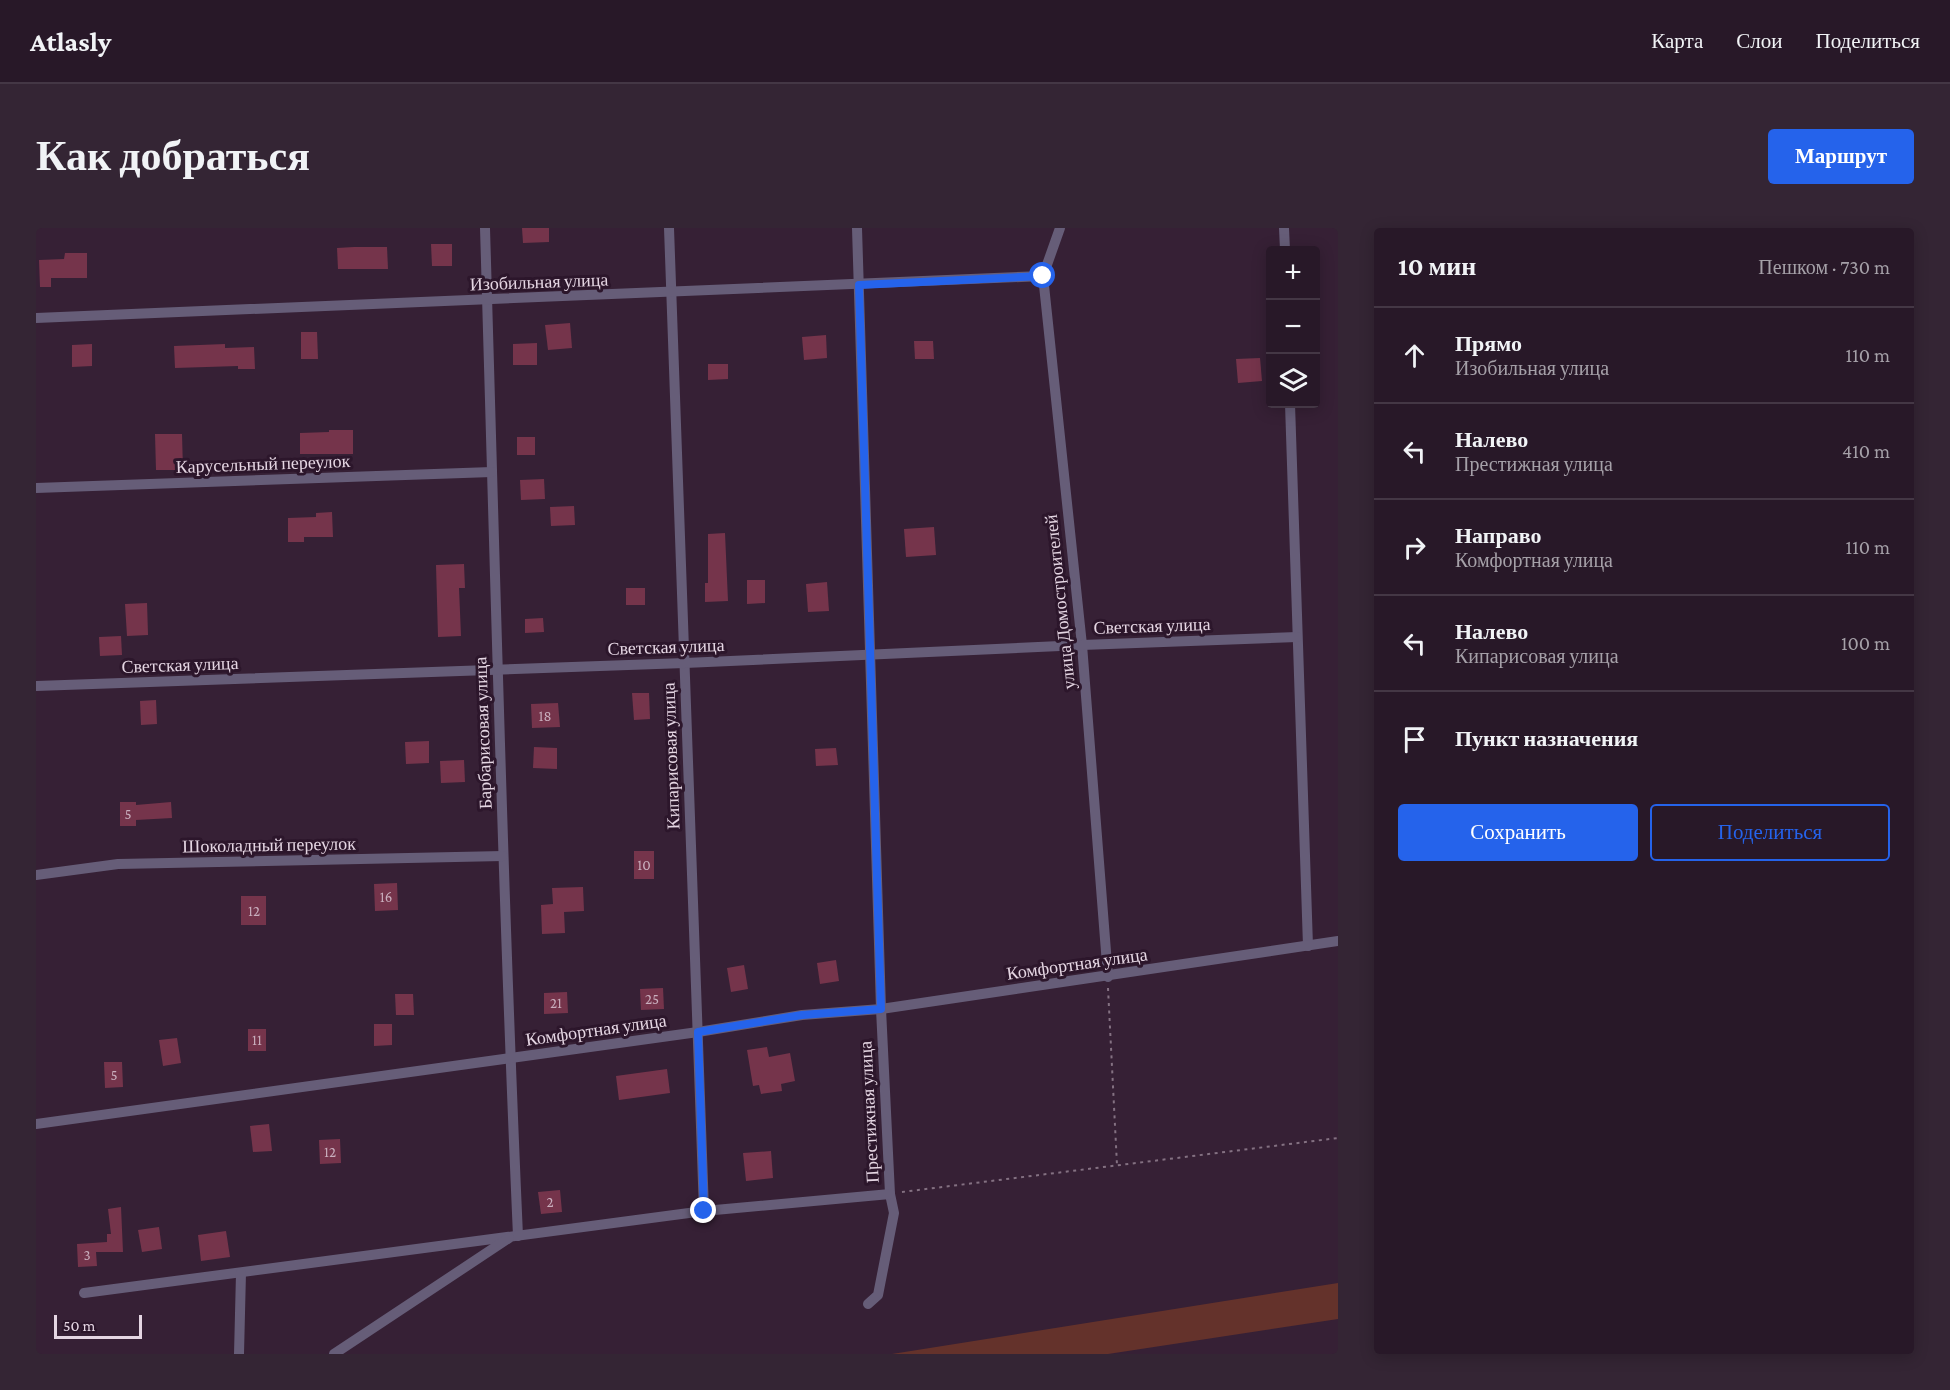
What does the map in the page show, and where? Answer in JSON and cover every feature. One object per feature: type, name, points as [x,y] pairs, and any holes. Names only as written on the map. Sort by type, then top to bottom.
[{"type":"street","name":"Барбарисовая улица","points":[[485,228],[515,1236]]},
{"type":"street","name":"Кипарисовая улица","points":[[669,228],[704,1211]]},
{"type":"street","name":"Престижная улица","points":[[857,228],[881,1009],[890,1194],[894,1214],[878,1295],[868,1304]]},
{"type":"street","name":"улица Домостроителей","points":[[1060,228],[1043,276],[1082,645],[1108,976]]},
{"type":"street","points":[[1284,228],[1285,246]]},
{"type":"street","name":"Изобильная улица","points":[[36,318],[1043,276]]},
{"type":"street","points":[[1290,408],[1308,946]]},
{"type":"street","name":"Карусельный переулок","points":[[36,488],[492,472]]},
{"type":"street","name":"Светская улица","points":[[36,686],[1297,638]]},
{"type":"street","name":"Шоколадный переулок","points":[[36,875],[118,864],[503,856]]},
{"type":"street","name":"Комфортная улица","points":[[36,1124],[698,1032],[802,1015],[881,1009],[1338,941]]},
{"type":"street","points":[[84,1293],[704,1211],[890,1194]]},
{"type":"street","points":[[334,1354],[515,1236]]},
{"type":"street","points":[[239,1354],[241,1273]]},
{"type":"path","points":[[1108,976],[1117,1166]]},
{"type":"path","points":[[890,1194],[1338,1138]]},
{"type":"shaded area","points":[[1338,1283],[1338,1319],[1108,1354],[892,1354]]},
{"type":"building","points":[[522,228],[549,228],[549,242],[523,243]]},
{"type":"building","points":[[431,244],[452,244],[452,266],[432,266]]},
{"type":"building","points":[[387,247],[388,269],[338,269],[337,248]]},
{"type":"building","points":[[65,253],[87,253],[87,278],[51,278],[51,287],[40,287],[39,260],[64,259]]},
{"type":"building","points":[[570,323],[572,348],[548,350],[545,325]]},
{"type":"building","points":[[301,332],[317,332],[318,359],[301,359]]},
{"type":"building","points":[[826,335],[827,358],[804,360],[802,337]]},
{"type":"building","points":[[914,341],[933,341],[934,359],[915,359]]},
{"type":"building","points":[[537,343],[537,365],[513,365],[513,344]]},
{"type":"building","points":[[92,344],[92,366],[72,367],[72,345]]},
{"type":"building","points":[[225,344],[225,348],[254,347],[255,369],[238,369],[238,366],[175,368],[174,346]]},
{"type":"building","points":[[1260,358],[1262,381],[1238,383],[1236,359]]},
{"type":"building","points":[[708,364],[728,364],[728,379],[708,380]]},
{"type":"building","points":[[329,430],[353,430],[353,454],[300,454],[300,433],[329,432]]},
{"type":"building","points":[[155,434],[182,434],[183,470],[156,470]]},
{"type":"building","points":[[517,437],[535,437],[535,455],[517,455]]},
{"type":"building","points":[[544,479],[545,499],[521,500],[520,480]]},
{"type":"building","points":[[574,506],[575,525],[551,526],[550,507]]},
{"type":"building","points":[[332,512],[333,537],[304,537],[304,542],[288,542],[288,518],[316,517],[316,513]]},
{"type":"building","points":[[934,527],[936,555],[906,557],[904,529]]},
{"type":"building","points":[[725,533],[728,601],[705,602],[705,583],[708,583],[708,534]]},
{"type":"building","points":[[464,564],[465,588],[459,588],[461,636],[438,637],[436,565]]},
{"type":"building","points":[[747,580],[765,580],[765,603],[747,604]]},
{"type":"building","points":[[827,582],[829,611],[808,612],[806,584]]},
{"type":"building","points":[[626,588],[645,588],[645,605],[626,605]]},
{"type":"building","points":[[147,603],[148,635],[127,636],[125,604]]},
{"type":"building","points":[[543,618],[544,632],[525,633],[525,619]]},
{"type":"building","points":[[121,636],[122,655],[100,656],[99,637]]},
{"type":"building","points":[[632,693],[649,693],[650,719],[634,720]]},
{"type":"building","points":[[156,700],[157,724],[141,725],[140,701]]},
{"type":"building","points":[[558,703],[560,727],[532,728],[531,704]]},
{"type":"building","points":[[429,741],[429,763],[406,764],[405,742]]},
{"type":"building","points":[[534,747],[557,748],[557,769],[533,768]]},
{"type":"building","points":[[836,748],[838,765],[816,766],[815,749]]},
{"type":"building","points":[[464,760],[465,782],[441,783],[440,761]]},
{"type":"building","points":[[120,802],[136,802],[136,805],[171,802],[172,818],[136,820],[136,826],[120,826]]},
{"type":"building","points":[[634,851],[654,851],[654,879],[634,879]]},
{"type":"building","points":[[397,883],[398,910],[375,911],[374,884]]},
{"type":"building","points":[[583,887],[584,911],[564,912],[565,933],[542,934],[541,905],[553,904],[552,888]]},
{"type":"building","points":[[241,896],[266,896],[266,925],[241,925]]},
{"type":"building","points":[[836,960],[839,981],[820,984],[817,963]]},
{"type":"building","points":[[744,965],[748,989],[731,992],[727,968]]},
{"type":"building","points":[[663,988],[664,1009],[641,1010],[640,989]]},
{"type":"building","points":[[567,992],[568,1013],[544,1014],[544,993]]},
{"type":"building","points":[[395,994],[413,994],[414,1015],[396,1015]]},
{"type":"building","points":[[374,1024],[392,1024],[392,1045],[374,1046]]},
{"type":"building","points":[[248,1029],[266,1029],[266,1051],[248,1051]]},
{"type":"building","points":[[177,1038],[181,1063],[163,1066],[159,1040]]},
{"type":"building","points":[[767,1047],[769,1057],[790,1053],[795,1081],[781,1084],[782,1091],[761,1094],[759,1085],[753,1086],[747,1050]]},
{"type":"building","points":[[104,1062],[122,1062],[123,1087],[105,1088]]},
{"type":"building","points":[[667,1069],[670,1093],[619,1100],[616,1076]]},
{"type":"building","points":[[269,1124],[272,1151],[253,1152],[250,1126]]},
{"type":"building","points":[[340,1139],[341,1163],[320,1164],[319,1140]]},
{"type":"building","points":[[771,1151],[773,1178],[746,1181],[743,1153]]},
{"type":"building","points":[[560,1190],[562,1212],[541,1214],[538,1192]]},
{"type":"building","points":[[121,1207],[123,1252],[96,1252],[97,1266],[78,1267],[77,1244],[107,1242],[107,1234],[111,1234],[108,1209]]},
{"type":"building","points":[[159,1227],[162,1249],[142,1252],[138,1230]]},
{"type":"building","points":[[226,1231],[230,1257],[201,1261],[198,1235]]},
{"type":"route","points":[[704,1211],[698,1032],[802,1015],[881,1009],[859,285],[1043,276]]}]
